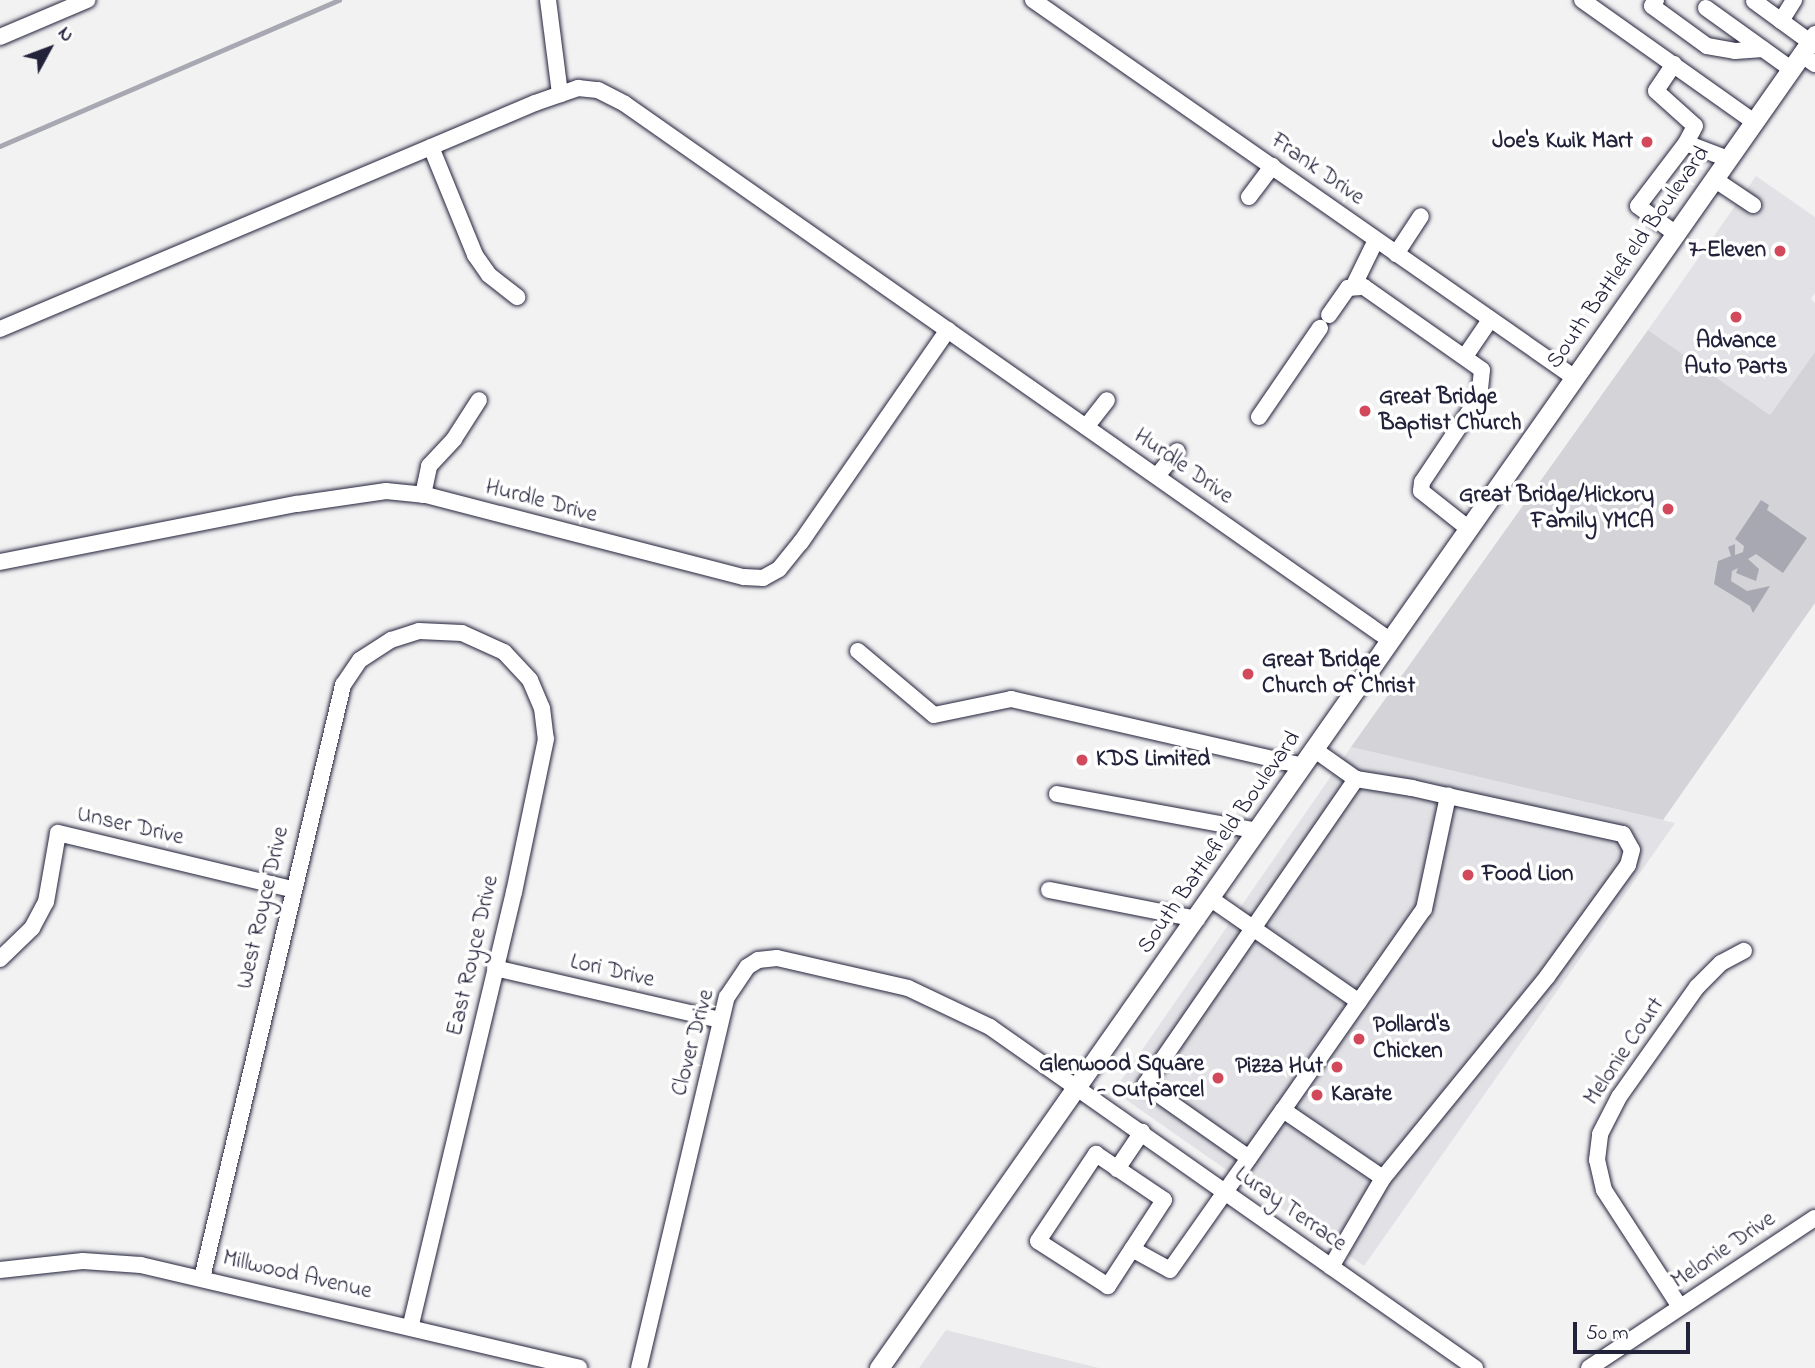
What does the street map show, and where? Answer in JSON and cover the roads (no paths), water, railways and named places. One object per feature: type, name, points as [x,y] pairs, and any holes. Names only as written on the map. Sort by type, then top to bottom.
[{"type":"main road","name":"South Battlefield Boulevard","points":[[879,1368],[1079,1088],[1754,122],[1806,53]]},
{"type":"street","points":[[0,37],[87,0]]},
{"type":"street","points":[[548,0],[560,93]]},
{"type":"street","name":"Frank Drive","points":[[1033,0],[1575,378]]},
{"type":"street","points":[[1582,0],[1754,122]]},
{"type":"street","points":[[1656,0],[1652,6],[1707,46],[1735,51],[1763,49],[1806,53]]},
{"type":"street","points":[[1781,21],[1794,0]]},
{"type":"street","points":[[1754,1],[1781,21],[1806,53]]},
{"type":"street","points":[[1706,8],[1763,49]]},
{"type":"street","points":[[1674,65],[1656,91],[1695,126],[1686,143],[1638,206],[1676,234]]},
{"type":"street","name":"Hurdle Drive","points":[[0,329],[560,93],[587,88],[610,95],[1391,641]]},
{"type":"street","points":[[1686,143],[1728,159]]},
{"type":"street","points":[[431,147],[475,255],[489,275],[517,297]]},
{"type":"street","points":[[1249,197],[1272,166]]},
{"type":"street","points":[[1714,179],[1753,205]]},
{"type":"street","points":[[1396,254],[1421,216]]},
{"type":"street","points":[[1259,417],[1325,321],[1354,285],[1376,240]]},
{"type":"street","points":[[1354,285],[1364,287],[1466,355],[1482,370],[1483,387],[1422,482],[1421,491],[1469,529]]},
{"type":"street","points":[[1466,355],[1490,320]]},
{"type":"street","name":"Hurdle Drive","points":[[0,562],[297,504],[386,491],[423,495],[744,577],[763,578],[779,569],[801,542],[948,330]]},
{"type":"street","points":[[423,495],[429,466],[454,439],[479,400]]},
{"type":"street","points":[[1086,426],[1107,400]]},
{"type":"street","points":[[1157,476],[1177,451]]},
{"type":"street","name":"West Royce Drive","points":[[202,1278],[331,722],[346,678],[365,655],[391,640],[419,631],[462,634]]},
{"type":"street","name":"East Royce Drive","points":[[410,1326],[540,777],[545,725],[530,680],[515,662],[485,641],[462,634]]},
{"type":"street","points":[[858,651],[934,715],[1011,699],[1304,766]]},
{"type":"street","points":[[1315,750],[1356,779],[1623,834],[1632,849],[1628,865],[1540,987],[1383,1178],[1331,1267]]},
{"type":"street","points":[[1249,1158],[1145,1085],[1356,779]]},
{"type":"street","points":[[1057,794],[1259,831]]},
{"type":"street","points":[[1132,1249],[1170,1270],[1424,909],[1448,796]]},
{"type":"street","name":"Unser Drive","points":[[0,959],[32,928],[46,902],[58,833],[292,889]]},
{"type":"street","points":[[1049,890],[1197,919]]},
{"type":"street","points":[[1211,899],[1359,1002]]},
{"type":"street","name":"Melonie Court","points":[[1680,1307],[1604,1190],[1597,1160],[1600,1134],[1619,1097],[1697,987],[1721,963],[1744,951]]},
{"type":"street","name":"Clover Drive","points":[[639,1368],[720,1020],[732,986],[747,967],[758,960],[790,959],[908,988],[958,1008],[1079,1088]]},
{"type":"street","name":"Lori Drive","points":[[495,968],[720,1020]]},
{"type":"street","name":"Luray Terrace","points":[[1079,1088],[1475,1368]]},
{"type":"street","points":[[1283,1110],[1383,1178]]},
{"type":"street","points":[[1117,1169],[1142,1132]]},
{"type":"street","points":[[1096,1154],[1117,1169],[1164,1200],[1108,1286],[1038,1241],[1096,1154]]},
{"type":"street","name":"Melonie Drive","points":[[1589,1368],[1815,1217]]},
{"type":"street","name":"Millwood Avenue","points":[[0,1270],[83,1261],[141,1265],[410,1326],[579,1368]]},
{"type":"waterway","points":[[0,146],[339,0]]},
{"type":"place","name":"Joe's Kwik Mart","points":[[1647,142]]},
{"type":"place","name":"7-Eleven","points":[[1780,251]]},
{"type":"place","name":"Advance Auto Parts","points":[[1736,317]]},
{"type":"place","name":"Great Bridge Baptist Church","points":[[1365,411]]},
{"type":"place","name":"Great Bridge/Hickory Family YMCA","points":[[1668,509]]},
{"type":"place","name":"Great Bridge Church of Christ","points":[[1248,674]]},
{"type":"place","name":"KDS Limited","points":[[1082,760]]},
{"type":"place","name":"Food Lion","points":[[1468,875]]},
{"type":"place","name":"Pollard's Chicken","points":[[1359,1039]]},
{"type":"place","name":"Pizza Hut","points":[[1337,1067]]},
{"type":"place","name":"Glenwood Square - Outparcel","points":[[1218,1078]]},
{"type":"place","name":"Karate","points":[[1317,1095]]}]
